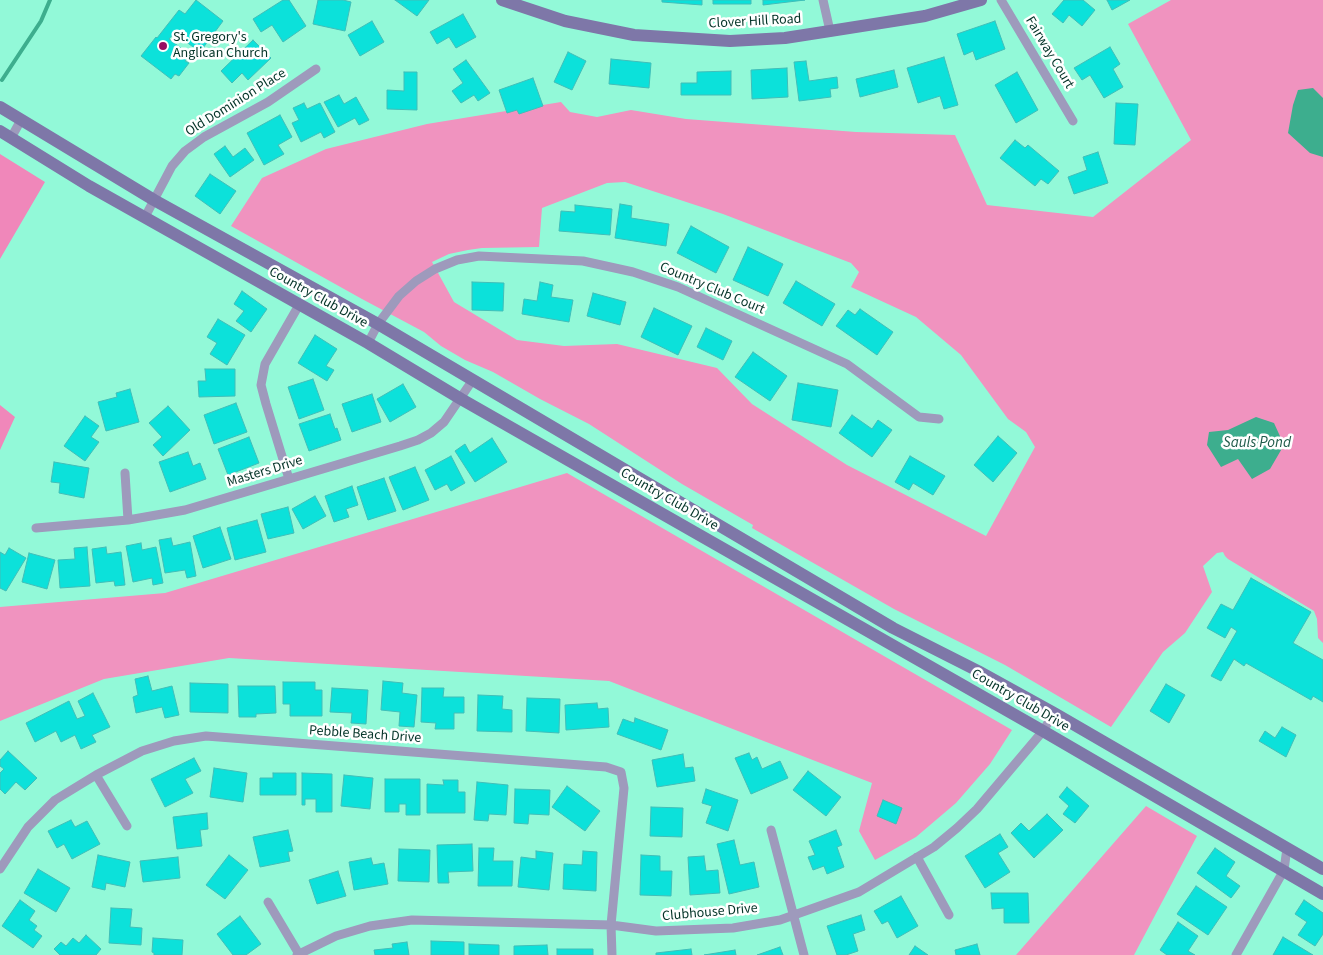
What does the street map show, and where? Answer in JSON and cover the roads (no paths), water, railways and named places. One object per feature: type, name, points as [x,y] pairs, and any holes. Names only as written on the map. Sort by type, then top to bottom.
[{"type":"main road","name":"Clover Hill Road","points":[[502,0],[565,21],[634,35],[730,41],[784,38],[925,16],[981,0]]},
{"type":"main road","name":"Country Club Drive","points":[[0,107],[154,200],[378,324],[893,628],[978,670],[1323,868]]},
{"type":"main road","name":"Country Club Drive","points":[[6,135],[89,186],[368,343],[461,399],[1043,731],[1323,894]]},
{"type":"street","points":[[823,0],[830,31]]},
{"type":"street","name":"Fairway Court","points":[[1001,0],[1073,121]]},
{"type":"street","name":"Old Dominion Place","points":[[145,216],[172,166],[185,151],[204,137],[268,102],[316,69]]},
{"type":"street","points":[[6,135],[21,120]]},
{"type":"street","name":"Country Club Court","points":[[368,343],[378,324],[399,296],[416,281],[435,269],[457,260],[479,256],[583,261],[633,272],[678,287],[847,364],[920,417],[939,419]]},
{"type":"street","points":[[288,479],[261,385],[265,364],[299,305]]},
{"type":"street","name":"Masters Drive","points":[[36,528],[128,520],[185,510],[418,440],[431,433],[444,422],[472,381]]},
{"type":"street","points":[[125,473],[128,520]]},
{"type":"street","name":"Clubhouse Drive","points":[[298,954],[336,936],[370,926],[412,920],[611,925],[656,931],[733,928],[780,920],[859,892],[934,847],[977,809],[1043,731],[1054,713]]},
{"type":"street","name":"Pebble Beach Drive","points":[[0,869],[28,827],[55,800],[96,775],[142,751],[174,741],[206,736],[606,767],[621,772],[624,788],[611,925]]},
{"type":"street","points":[[96,775],[127,826]]},
{"type":"street","points":[[771,830],[804,955]]},
{"type":"street","points":[[1236,955],[1284,870],[1286,848]]},
{"type":"street","points":[[917,857],[949,915]]},
{"type":"street","points":[[268,902],[298,954]]},
{"type":"street","points":[[611,925],[612,955]]},
{"type":"water","points":[[1313,88],[1323,98],[1323,157],[1310,153],[1288,133],[1298,90]]},
{"type":"water","name":"Sauls Pond","points":[[1256,417],[1274,423],[1284,445],[1270,469],[1252,479],[1238,459],[1221,467],[1207,445],[1209,432],[1228,430]]},
{"type":"waterway","points":[[2,80],[41,21],[50,0]]},
{"type":"place","name":"St. Gregory's Anglican Church","points":[[163,46]]}]
